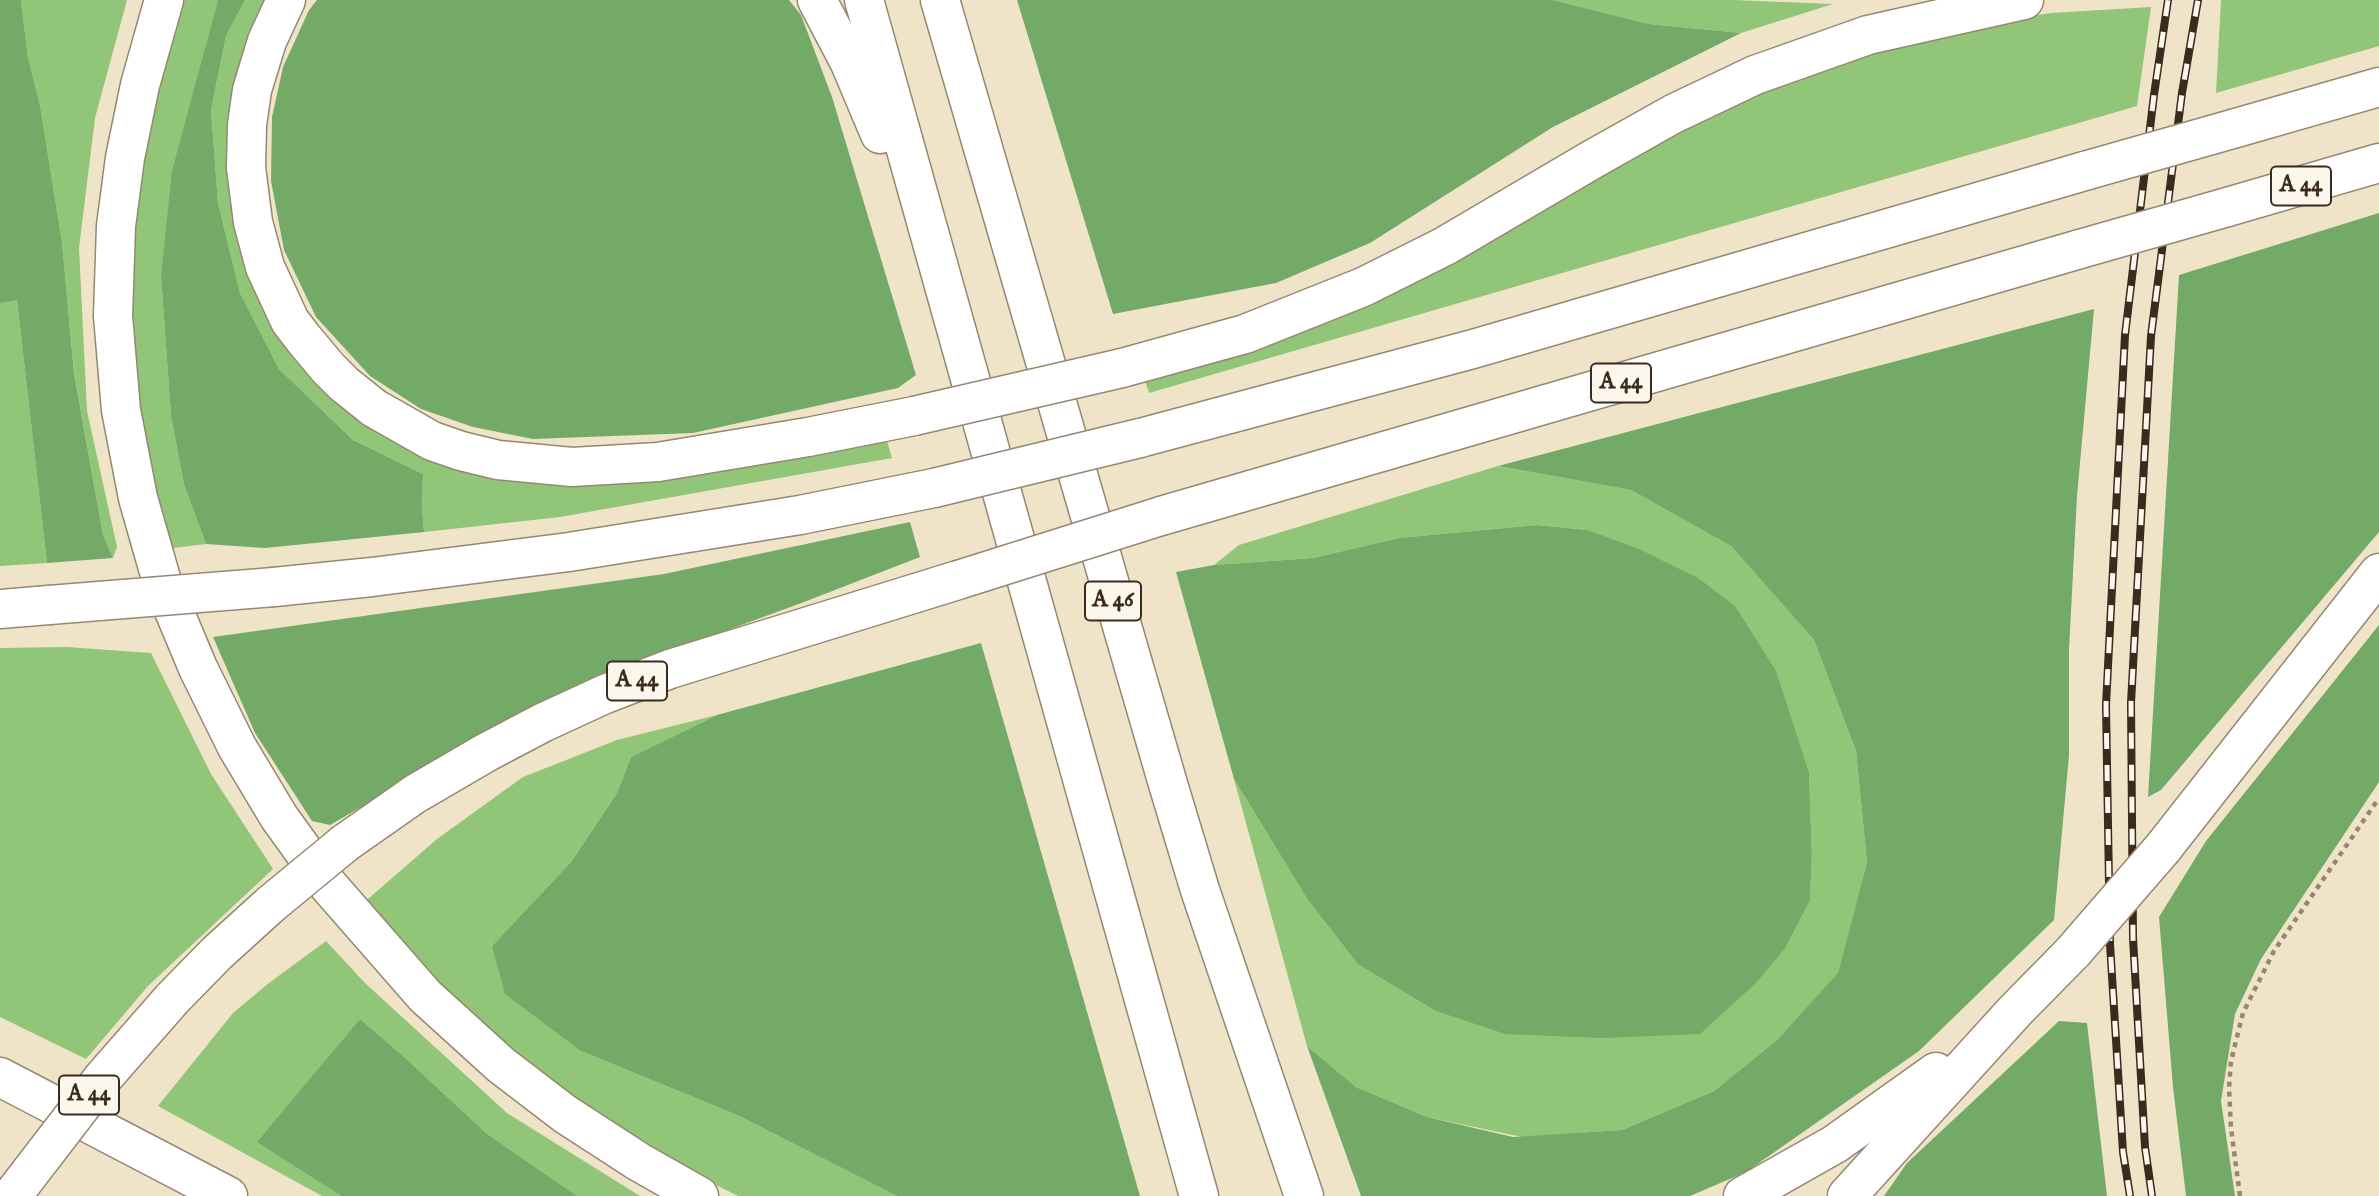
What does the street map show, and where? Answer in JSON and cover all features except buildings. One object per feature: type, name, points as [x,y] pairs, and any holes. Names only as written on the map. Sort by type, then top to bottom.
[{"type":"highway","points":[[164,0],[140,85],[125,158],[116,226],[113,316],[121,410],[138,498],[163,582],[198,668],[237,747],[279,817],[328,885],[425,996],[501,1065],[565,1114],[639,1162],[699,1196]]},
{"type":"highway","points":[[286,0],[267,41],[252,90],[247,124],[246,168],[253,222],[265,267],[290,321],[336,376],[374,408],[432,441],[498,460],[572,467],[669,461],[794,440],[914,416],[1122,368],[1245,334],[1363,287],[1445,246],[1673,114],[1755,75],[1868,35],[2024,0]]},
{"type":"highway","points":[[817,0],[850,63],[872,113],[962,353]]},
{"type":"highway","points":[[864,0],[1199,1196]]},
{"type":"highway","name":"A 46","points":[[940,0],[1192,863],[1304,1196]]},
{"type":"highway","points":[[0,609],[274,587],[569,552],[800,515],[934,488],[1140,438],[1473,349],[2379,87]]},
{"type":"highway","name":"A 44","points":[[12,1196],[102,1079],[172,999],[271,904],[398,805],[514,737],[584,703],[670,669],[1161,516],[2379,163]]},
{"type":"highway","points":[[1847,1196],[2015,1011],[2073,952],[2163,848],[2379,573]]},
{"type":"highway","points":[[1743,1196],[1797,1167],[1869,1121],[2015,1011]]},
{"type":"highway","points":[[0,1077],[228,1196]]},
{"type":"highway","points":[[0,1180],[30,1196]]},
{"type":"path","points":[[2240,1196],[2229,1088],[2231,1061],[2243,1013],[2274,951],[2379,799]]},
{"type":"green space","points":[[0,0],[21,0],[28,57],[40,105],[62,242],[74,373],[103,535],[113,558],[47,563],[17,300],[0,303]]},
{"type":"green space","points":[[21,0],[127,0],[95,118],[79,248],[87,411],[117,547],[113,558],[103,535],[74,372],[62,242],[40,105],[28,57]]},
{"type":"green space","points":[[175,0],[218,0],[198,76],[161,276],[171,416],[184,485],[206,544],[166,549],[134,400],[126,296],[135,178]]},
{"type":"green space","points":[[218,0],[245,0],[226,36],[211,110],[218,203],[240,293],[279,369],[353,440],[423,474],[424,532],[265,548],[206,544],[184,485],[171,416],[161,276],[172,171]]},
{"type":"green space","points":[[245,0],[273,0],[236,91],[300,362],[476,472],[885,434],[892,458],[560,517],[424,532],[423,474],[353,440],[279,369],[240,293],[218,203],[211,110],[226,36]]},
{"type":"green space","points":[[317,0],[789,0],[801,15],[832,97],[916,375],[898,388],[693,433],[533,439],[473,427],[421,409],[370,376],[316,317],[284,250],[271,181],[272,117],[283,67],[309,10]]},
{"type":"green space","points":[[1017,0],[1553,0],[1649,24],[1741,33],[1553,127],[1370,243],[1276,283],[1113,314]]},
{"type":"green space","points":[[1553,0],[1733,0],[1833,4],[1741,33],[1649,24]]},
{"type":"green space","points":[[2221,0],[2379,0],[2379,46],[2216,93]]},
{"type":"green space","points":[[2151,7],[2137,106],[1149,393],[1143,375],[1709,108],[1914,35],[2051,13]]},
{"type":"green space","points":[[2379,213],[2379,532],[2161,790],[2148,797],[2179,275]]},
{"type":"green space","points":[[17,299],[47,563],[0,566],[0,303]]},
{"type":"green space","points":[[2094,309],[2077,496],[2069,650],[2069,755],[2054,920],[1919,1051],[1746,1172],[1690,1196],[1361,1196],[1307,1046],[1356,1087],[1427,1117],[1513,1137],[1622,1130],[1714,1091],[1777,1040],[1838,973],[1867,862],[1856,751],[1814,640],[1731,546],[1631,490],[1498,466]]},
{"type":"green space","points":[[1498,466],[1631,490],[1731,546],[1814,640],[1856,751],[1867,862],[1838,974],[1777,1040],[1714,1091],[1622,1130],[1522,1137],[1427,1117],[1356,1087],[1307,1046],[1234,779],[1306,897],[1810,899],[1812,855],[1809,773],[1637,548],[1588,530],[1537,525],[1399,538],[1313,558],[1214,565],[1239,545]]},
{"type":"green space","points":[[910,522],[920,557],[647,660],[527,711],[330,825],[312,821],[255,733],[213,637],[664,574]]},
{"type":"green space","points":[[1537,525],[1588,530],[1637,548],[1698,578],[1735,606],[1776,671],[1809,773],[1812,855],[1810,900],[1785,948],[1756,983],[1700,1034],[1602,1038],[1505,1034],[1436,1011],[1358,964],[1306,897],[1234,779],[1176,572],[1214,565],[1313,558],[1399,538]]},
{"type":"green space","points":[[2379,625],[2379,782],[2261,959],[2235,1014],[2221,1101],[2235,1196],[2186,1196],[2173,1087],[2159,917],[2206,841]]},
{"type":"green space","points":[[981,643],[1140,1196],[897,1196],[737,1115],[581,1051],[505,994],[492,946],[571,862],[617,793],[631,757],[717,715]]},
{"type":"green space","points":[[67,647],[151,653],[211,774],[273,869],[148,986],[86,1059],[0,1017],[0,648]]},
{"type":"green space","points":[[717,715],[631,757],[617,793],[571,862],[492,946],[581,1051],[737,1115],[897,1196],[738,1196],[632,1143],[515,1058],[404,953],[361,905],[437,839],[523,777],[617,740]]},
{"type":"green space","points":[[326,941],[365,983],[507,1113],[640,1196],[577,1196],[486,1133],[360,1019],[258,1142],[341,1196],[322,1196],[158,1106],[233,1013]]},
{"type":"green space","points":[[360,1019],[486,1133],[577,1196],[341,1196],[257,1142]]},
{"type":"green space","points":[[2059,1021],[2087,1023],[2107,1196],[1884,1196],[1907,1163]]},
{"type":"railway","points":[[2130,1196],[2123,1152],[2110,944],[2106,705],[2125,335],[2168,0]]},
{"type":"railway","points":[[2152,1196],[2145,1147],[2133,938],[2131,703],[2151,336],[2182,93],[2198,0]]}]
